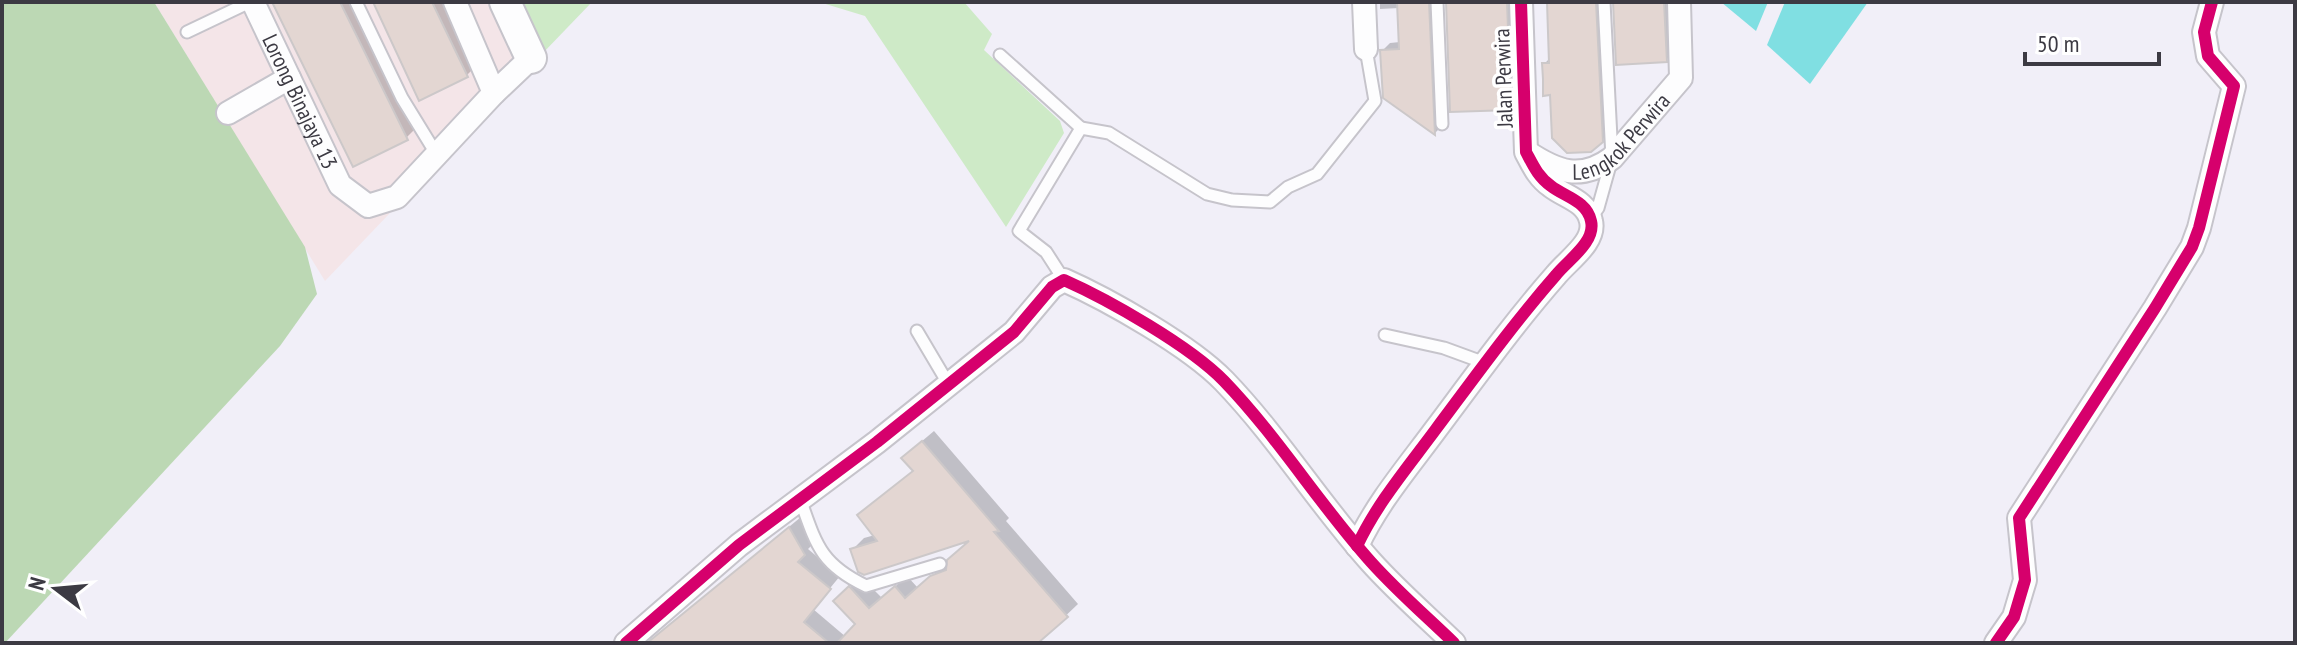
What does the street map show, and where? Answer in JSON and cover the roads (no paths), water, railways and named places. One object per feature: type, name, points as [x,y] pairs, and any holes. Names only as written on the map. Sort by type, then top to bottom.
[{"type":"street","name":"Lorong Binajaya 13","points":[[251,2],[340,185],[368,206],[397,197],[531,58]]},
{"type":"street","points":[[455,2],[494,93]]},
{"type":"street","points":[[505,2],[531,58]]},
{"type":"street","points":[[1364,2],[1366,49]]},
{"type":"street","name":"Jalan Perwira","points":[[1521,2],[1526,152]]},
{"type":"street","name":"Lengkok Perwira","points":[[1526,152],[1564,171],[1585,172],[1612,158],[1681,78],[1679,2]]},
{"type":"street","points":[[1996,643],[2014,617],[2025,580],[2019,518],[2155,308],[2192,247],[2199,228],[2234,86],[2208,56],[2204,32],[2212,2]]},
{"type":"street","points":[[228,113],[289,78]]},
{"type":"street","points":[[1357,546],[1378,508],[1485,363],[1555,275],[1589,239],[1591,217],[1577,200],[1551,186],[1536,172],[1526,152]]},
{"type":"street","points":[[626,643],[739,545],[1014,332],[1052,287],[1064,280],[1093,293],[1167,339],[1222,379],[1357,546],[1454,643]]},
{"type":"lane","points":[[187,32],[251,2]]},
{"type":"lane","points":[[356,2],[402,98],[437,155]]},
{"type":"lane","points":[[1437,2],[1442,124]]},
{"type":"lane","points":[[1591,217],[1598,208],[1612,158],[1604,2]]},
{"type":"lane","points":[[1000,55],[1081,128],[1109,133],[1207,194],[1232,200],[1270,202],[1288,187],[1317,174],[1375,101],[1366,49]]},
{"type":"lane","points":[[1064,280],[1046,252],[1019,231],[1081,128]]},
{"type":"lane","points":[[917,331],[949,385]]},
{"type":"lane","points":[[1385,335],[1444,348],[1485,363]]},
{"type":"lane","points":[[800,499],[817,547],[844,575],[866,586],[940,564]]},
{"type":"water","points":[[1721,2],[1768,2],[1756,31]]},
{"type":"water","points":[[1785,2],[1868,2],[1810,84],[1767,45]]}]
